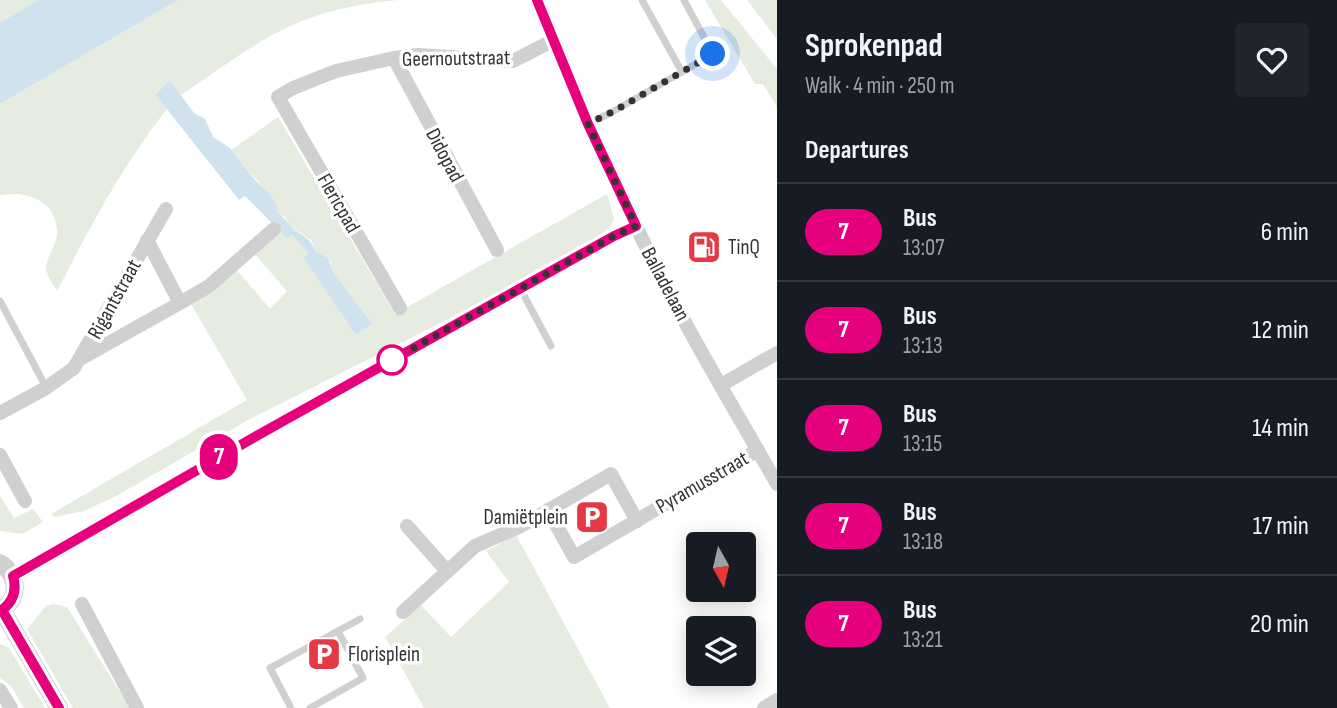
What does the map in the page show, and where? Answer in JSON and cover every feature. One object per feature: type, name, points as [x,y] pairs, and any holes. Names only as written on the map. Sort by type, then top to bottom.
[{"type":"street","name":"Geernoutstraat","points":[[278,97],[336,71],[394,58],[418,55],[513,61],[554,40]]},
{"type":"street","name":"Balladelaan","points":[[554,40],[588,124],[673,300],[777,484]]},
{"type":"street","name":"Didopad","points":[[394,58],[498,250]]},
{"type":"street","name":"Flericpad","points":[[278,97],[400,308]]},
{"type":"street","name":"Rigantstraat","points":[[0,413],[46,388],[74,368],[166,209]]},
{"type":"street","points":[[59,708],[1,611],[13,599],[15,591],[6,569],[248,440],[636,226]]},
{"type":"street","name":"Rigantstraat","points":[[82,358],[208,286],[274,229]]},
{"type":"street","name":"Rigantstraat","points":[[147,240],[180,303]]},
{"type":"street","points":[[721,385],[777,353]]},
{"type":"street","name":"Pyramusstraat","points":[[642,518],[758,450]]},
{"type":"street","points":[[0,456],[25,501]]},
{"type":"street","points":[[403,612],[475,546],[521,526],[548,510],[611,474],[642,518],[574,557],[548,510]]},
{"type":"street","points":[[407,526],[447,571]]},
{"type":"street","points":[[82,604],[137,708]]},
{"type":"street","points":[[0,690],[11,708]]},
{"type":"street","points":[[764,708],[777,700]]},
{"type":"lane","name":"Balladelaan","points":[[537,0],[554,40]]},
{"type":"lane","points":[[642,0],[682,72]]},
{"type":"lane","points":[[588,124],[713,54],[684,0]]},
{"type":"lane","points":[[520,289],[551,346]]},
{"type":"lane","points":[[0,300],[46,388]]},
{"type":"lane","points":[[292,708],[270,668],[360,620]]},
{"type":"lane","points":[[310,708],[363,678],[338,631]]},
{"type":"shaded area","points":[[0,0],[38,0],[0,23]]},
{"type":"shaded area","points":[[178,0],[398,0],[354,6],[310,18],[256,45],[181,95],[170,82],[155,93],[167,109],[121,175],[57,291],[46,269],[57,235],[55,219],[50,210],[45,204],[29,196],[0,195],[0,104]]},
{"type":"shaded area","points":[[705,0],[721,0],[777,69],[777,107],[763,84],[755,84]]},
{"type":"shaded area","points":[[747,0],[777,0],[777,39]]},
{"type":"shaded area","points":[[278,117],[395,314],[607,194],[614,219],[611,226],[601,234],[470,308],[248,420],[118,495],[84,511],[54,517],[51,514],[247,400],[191,304],[236,269],[270,309],[287,291],[253,252],[280,230],[292,234],[310,255],[305,258],[356,335],[372,324],[333,274],[331,262],[316,252],[311,240],[289,225],[284,216],[277,212],[270,197],[231,150]]},
{"type":"shaded area","points":[[0,496],[14,518],[33,509],[43,522],[22,534],[0,531]]},
{"type":"shaded area","points":[[516,535],[610,708],[424,708],[385,637],[421,605],[451,637],[509,582],[486,551]]},
{"type":"shaded area","points":[[53,604],[67,607],[130,708],[73,708],[27,629],[46,606]]},
{"type":"shaded area","points":[[0,644],[9,648],[45,708],[24,708],[11,686],[0,678]]},
{"type":"water","points":[[38,0],[178,0],[0,104],[0,23]]},
{"type":"water","points":[[170,81],[194,113],[205,119],[213,137],[230,148],[267,191],[276,204],[277,212],[307,239],[316,252],[328,258],[334,274],[372,324],[356,335],[304,258],[309,254],[292,235],[287,238],[245,196],[239,200],[155,94]]},
{"type":"bus line","name":"7","points":[[59,708],[2,610],[13,599],[13,576],[282,421],[636,226],[588,124],[537,0]]},
{"type":"place","name":"TinQ","points":[[704,247]]},
{"type":"place","name":"Damiëtplein","points":[[592,517]]},
{"type":"place","name":"Florisplein","points":[[324,654]]},
{"type":"route","points":[[392,360],[636,226],[588,124],[713,54]]}]
